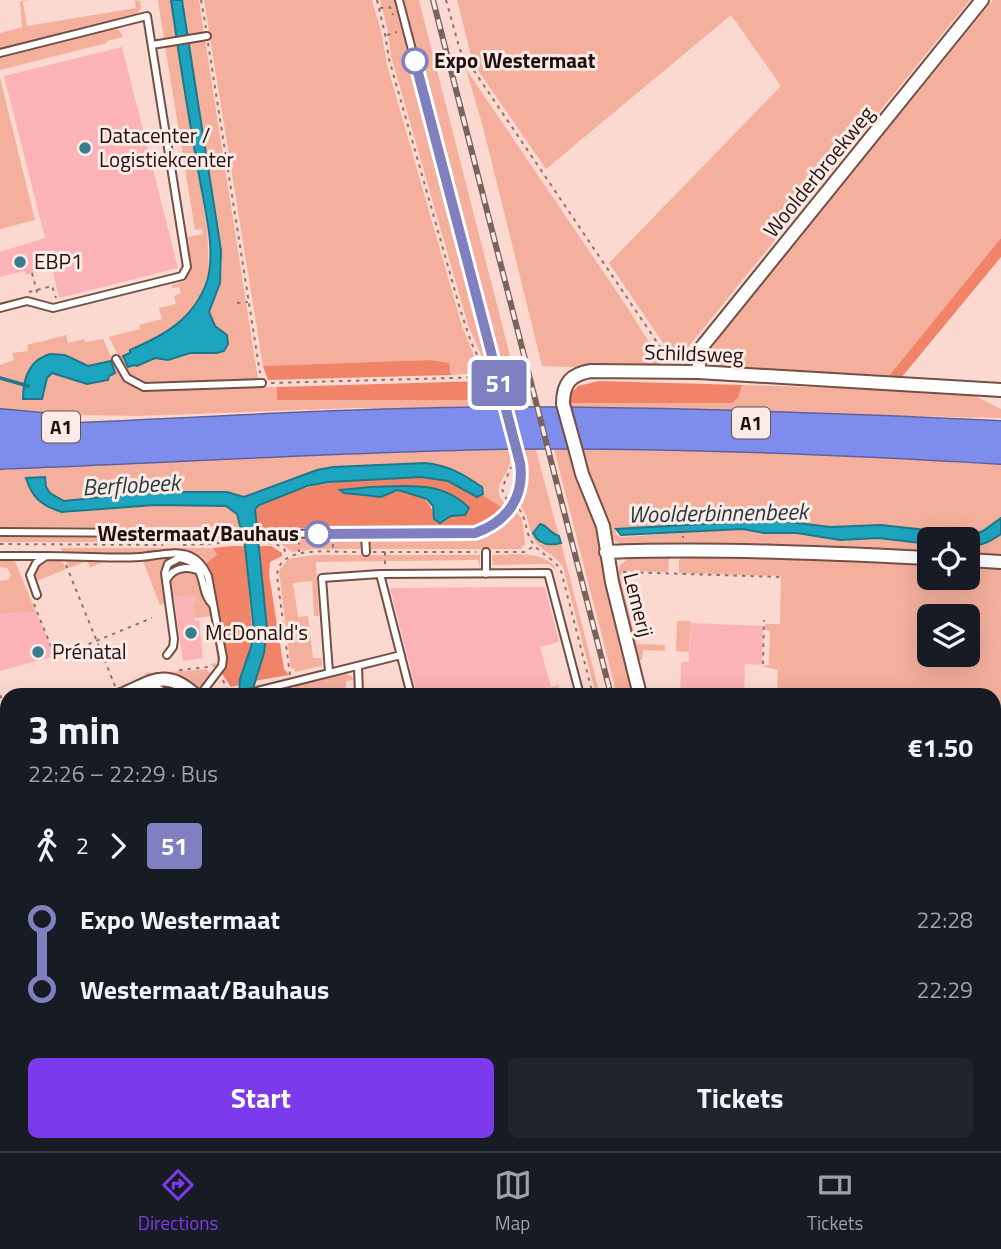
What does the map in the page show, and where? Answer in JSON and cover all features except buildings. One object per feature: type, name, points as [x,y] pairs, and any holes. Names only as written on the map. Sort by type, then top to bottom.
[{"type":"highway","name":"A1","points":[[0,438],[500,419],[812,424],[1001,433]]},
{"type":"highway","name":"A1","points":[[0,421],[122,434]]},
{"type":"highway","name":"A1","points":[[0,457],[391,440],[586,436],[802,442],[1001,452]]},
{"type":"street","name":"Woolderbroekweg","points":[[698,372],[701,348],[982,0]]},
{"type":"street","name":"Schildsweg","points":[[606,552],[600,513],[582,474],[563,404],[566,383],[579,373],[698,372],[1001,390]]},
{"type":"street","name":"Lemerij","points":[[638,688],[606,552],[683,549],[917,558]]},
{"type":"street","points":[[980,561],[1001,562]]},
{"type":"street","points":[[137,688],[156,679],[180,682],[188,688]]},
{"type":"street","points":[[142,686],[150,688]]},
{"type":"lane","points":[[0,532],[475,533],[497,523],[514,505],[521,478],[518,455],[399,0]]},
{"type":"lane","points":[[0,53],[147,16],[187,267],[182,276],[53,308],[27,301],[0,308]]},
{"type":"lane","points":[[152,45],[207,36]]},
{"type":"lane","points":[[116,359],[127,378],[144,387],[262,383]]},
{"type":"lane","points":[[365,534],[366,552]]},
{"type":"lane","points":[[486,552],[486,574]]},
{"type":"lane","points":[[0,556],[137,557],[161,554],[189,556],[197,560],[206,570],[223,658],[222,666],[202,688]]},
{"type":"lane","points":[[37,595],[30,575],[36,563],[46,556]]},
{"type":"lane","points":[[167,654],[173,647],[174,639],[166,567],[177,558],[188,560],[202,575],[207,600],[214,607]]},
{"type":"lane","points":[[166,582],[170,574],[181,568],[199,571]]},
{"type":"lane","points":[[329,673],[322,578],[548,573],[578,688]]},
{"type":"lane","points":[[380,575],[409,688]]},
{"type":"lane","points":[[269,688],[401,655]]},
{"type":"lane","points":[[358,666],[359,688]]},
{"type":"path","points":[[201,0],[262,383],[487,377],[464,324],[389,59],[377,0]]},
{"type":"path","points":[[446,0],[460,50],[671,364],[673,372]]},
{"type":"path","points":[[379,8],[390,7],[396,22]]},
{"type":"path","points":[[386,35],[397,32]]},
{"type":"path","points":[[32,273],[40,304]]},
{"type":"path","points":[[23,294],[52,286],[56,300],[60,299]]},
{"type":"path","points":[[237,303],[249,302]]},
{"type":"path","points":[[682,519],[683,532]]},
{"type":"path","points":[[176,545],[260,543],[279,545],[287,556]]},
{"type":"path","points":[[0,544],[163,545]]},
{"type":"path","points":[[333,544],[333,553]]},
{"type":"path","points":[[292,682],[276,573],[287,556],[302,553],[525,552],[534,546],[555,560],[561,571],[591,688]]},
{"type":"path","points":[[380,575],[385,564],[385,552]]},
{"type":"path","points":[[63,556],[117,688]]},
{"type":"path","points":[[623,572],[780,577]]},
{"type":"path","points":[[57,657],[152,618]]},
{"type":"path","points":[[763,664],[764,620]]},
{"type":"path","points":[[167,654],[172,670],[206,667],[222,678],[226,688]]},
{"type":"shaded area","points":[[30,0],[23,2],[27,26],[136,8],[135,0],[140,1],[141,8],[138,13],[0,48],[0,33],[22,27],[20,1]]},
{"type":"shaded area","points":[[158,0],[171,0],[176,38],[164,40]]},
{"type":"shaded area","points":[[182,0],[199,0],[204,34],[188,36]]},
{"type":"shaded area","points":[[204,0],[372,0],[387,65],[462,326],[479,368],[477,373],[451,375],[451,369],[429,360],[263,366]]},
{"type":"shaded area","points":[[380,0],[394,0],[487,362],[502,402],[468,325],[391,56]]},
{"type":"shaded area","points":[[404,0],[419,0],[526,410],[510,410],[507,402]]},
{"type":"shaded area","points":[[457,0],[970,0],[676,362],[609,263],[781,86],[731,15],[546,169],[473,63]]},
{"type":"shaded area","points":[[993,0],[1001,0],[1001,238],[888,377],[723,370],[718,367],[712,361],[710,352],[721,334]]},
{"type":"shaded area","points":[[113,29],[119,30],[123,37],[0,70],[0,57]]},
{"type":"shaded area","points":[[205,40],[258,379],[140,383],[127,373],[109,337],[140,329],[139,325],[162,319],[159,308],[176,304],[174,296],[181,293],[179,287],[172,288],[172,285],[183,281],[191,271],[188,237],[203,234],[202,229],[195,230],[165,46],[177,45],[207,227],[209,271],[200,296],[182,322],[123,357],[128,367],[155,358],[168,360],[190,353],[217,353],[227,348],[227,337],[214,324],[210,315],[220,283],[221,254],[189,43]]},
{"type":"shaded area","points":[[466,69],[631,313],[661,362],[662,370],[542,366]]},
{"type":"shaded area","points":[[0,78],[35,220],[0,229]]},
{"type":"shaded area","points":[[1001,238],[1001,257],[901,378],[888,377]]},
{"type":"shaded area","points":[[66,335],[68,343],[84,339],[85,342],[103,339],[122,376],[134,387],[142,390],[277,387],[278,400],[497,400],[498,410],[355,408],[140,416],[0,414],[0,365],[14,360],[12,353],[28,351],[27,345]],"holes":[[[44,355],[88,366],[104,364],[108,380],[93,383],[52,373],[47,378],[42,398],[33,364]]]},
{"type":"shaded area","points":[[429,360],[449,363],[451,375],[268,380],[263,366]]},
{"type":"shaded area","points":[[483,381],[497,400],[277,400],[277,387]]},
{"type":"shaded area","points":[[599,381],[742,385],[738,398],[732,403],[570,403],[571,393],[578,386]]},
{"type":"shaded area","points":[[742,385],[967,392],[1001,409],[1001,418],[572,409],[570,403],[738,397]]},
{"type":"shaded area","points":[[507,447],[509,465],[499,487],[499,493],[508,506],[505,509],[482,495],[483,489],[438,464],[430,463],[333,467],[317,470],[244,497],[227,492],[179,492],[64,501],[50,493],[44,477],[29,489],[38,501],[53,510],[66,513],[155,505],[226,506],[235,512],[240,527],[0,527],[0,468]]},
{"type":"shaded area","points":[[520,447],[535,447],[559,536],[552,534],[548,527],[538,525],[533,531],[544,544],[561,543],[598,688],[594,688],[563,567],[534,540],[525,512],[518,504],[526,480]]},
{"type":"shaded area","points":[[554,449],[569,449],[600,534],[601,559],[634,688],[615,688]]},
{"type":"shaded area","points":[[581,449],[782,452],[1001,464],[1001,518],[980,532],[980,527],[830,527],[773,520],[615,528],[616,534],[621,537],[743,529],[764,533],[797,533],[840,540],[878,538],[917,543],[917,553],[624,546],[611,539]]},
{"type":"shaded area","points":[[421,477],[448,481],[476,497],[482,495],[505,509],[489,522],[467,528],[256,528],[254,513],[257,507],[296,490],[337,482]],"holes":[[[420,486],[441,492],[465,504],[462,516],[451,516],[444,522],[434,519],[428,502],[407,491],[374,497],[344,493],[341,490]]]},
{"type":"shaded area","points":[[515,510],[522,519],[525,544],[521,549],[314,549],[292,552],[280,543],[260,539],[473,538],[496,529]]},
{"type":"shaded area","points":[[1001,534],[1001,557],[980,556],[980,545]]},
{"type":"shaded area","points":[[0,537],[231,538],[231,540],[0,542]]},
{"type":"shaded area","points":[[245,546],[253,640],[240,685],[231,687],[221,672],[226,664],[226,655],[211,577],[205,564],[217,555],[213,548]]},
{"type":"shaded area","points":[[258,546],[271,546],[282,553],[282,556],[270,562],[269,574],[284,669],[289,675],[254,681],[264,653],[267,631]]},
{"type":"shaded area","points":[[61,548],[213,548],[217,555],[205,564],[186,552],[63,554]]},
{"type":"shaded area","points":[[315,555],[480,555],[480,568],[478,560],[316,562],[319,616],[314,616],[312,581],[293,583],[298,617],[308,616],[313,658],[322,658],[322,666],[295,672],[294,668],[291,669],[279,571],[288,559]]},
{"type":"shaded area","points":[[492,555],[534,556],[549,562],[556,570],[549,564],[493,565]]},
{"type":"shaded area","points":[[664,555],[669,559],[668,572],[622,571],[622,585],[637,644],[665,645],[665,651],[643,650],[642,660],[638,661],[617,579],[620,565],[628,559]]},
{"type":"shaded area","points":[[686,555],[917,564],[917,590],[980,590],[980,568],[1001,569],[1001,688],[777,688],[778,670],[761,666],[769,665],[770,631],[765,630],[765,624],[780,624],[781,576],[679,573],[679,560]]},
{"type":"shaded area","points":[[171,557],[162,571],[167,603],[160,605],[143,561],[107,560]]},
{"type":"shaded area","points":[[0,559],[14,559],[36,612],[0,614],[0,581],[8,580],[11,575],[7,568],[0,567]]},
{"type":"shaded area","points":[[62,560],[66,569],[37,581],[40,588],[37,589],[35,575],[39,566],[48,561]]},
{"type":"shaded area","points":[[66,560],[107,560],[90,568],[87,561],[69,568]]},
{"type":"shaded area","points":[[185,570],[197,574],[205,603],[213,611],[220,660],[216,669],[210,664],[218,663],[211,616],[195,618],[192,603],[195,595],[172,598],[172,574]]},
{"type":"shaded area","points":[[677,621],[690,621],[689,652],[676,651]]},
{"type":"shaded area","points":[[205,669],[213,674],[201,688],[195,688],[186,681],[119,688],[146,677],[145,673]]},
{"type":"shaded area","points":[[346,674],[354,680],[346,681],[346,688],[294,686]]},
{"type":"water","points":[[171,0],[182,0],[221,250],[220,283],[209,312],[215,326],[227,335],[228,344],[224,351],[217,353],[190,353],[168,360],[155,358],[128,367],[123,356],[166,332],[186,316],[201,294],[210,269],[208,226]]},
{"type":"water","points":[[50,354],[65,355],[88,366],[111,361],[115,373],[109,376],[108,380],[87,384],[52,373],[47,378],[42,399],[23,399],[24,384],[32,366]]},
{"type":"water","points":[[425,463],[462,474],[482,487],[483,494],[477,497],[448,481],[421,477],[329,482],[307,486],[259,505],[255,509],[267,628],[264,653],[253,688],[239,688],[254,632],[245,546],[237,514],[226,506],[155,505],[62,512],[39,500],[31,491],[26,478],[45,477],[50,493],[64,501],[179,492],[227,492],[244,497],[317,470]]},
{"type":"water","points":[[410,486],[435,489],[458,499],[469,508],[465,515],[451,516],[440,523],[434,519],[433,506],[427,499],[397,490],[381,497],[344,493],[340,490]]},
{"type":"water","points":[[1001,518],[1001,534],[980,544],[980,532]]},
{"type":"water","points":[[773,520],[830,527],[881,525],[917,529],[917,543],[878,538],[840,540],[797,533],[764,533],[743,529],[621,535],[616,529]]},
{"type":"water","points":[[540,524],[559,536],[561,543],[548,544],[538,540],[533,533]]},
{"type":"waterway","points":[[0,378],[28,386]]},
{"type":"railway","points":[[433,0],[609,688]]},
{"type":"bus line","name":"51","points":[[318,534],[475,533],[502,518],[514,505],[519,491],[520,463],[415,61]]},
{"type":"place","name":"Expo Westermaat","points":[[415,61]]},
{"type":"place","name":"Datacenter / Logistiekcenter","points":[[85,148]]},
{"type":"place","name":"EBP1","points":[[20,262]]},
{"type":"place","name":"Westermaat/Bauhaus","points":[[318,534]]},
{"type":"place","name":"McDonald's","points":[[191,633]]},
{"type":"place","name":"Prénatal","points":[[38,652]]},
{"type":"water label","name":"Berflobeek","points":[[131,485]]},
{"type":"water label","name":"Woolderbinnenbeek","points":[[718,513]]}]
